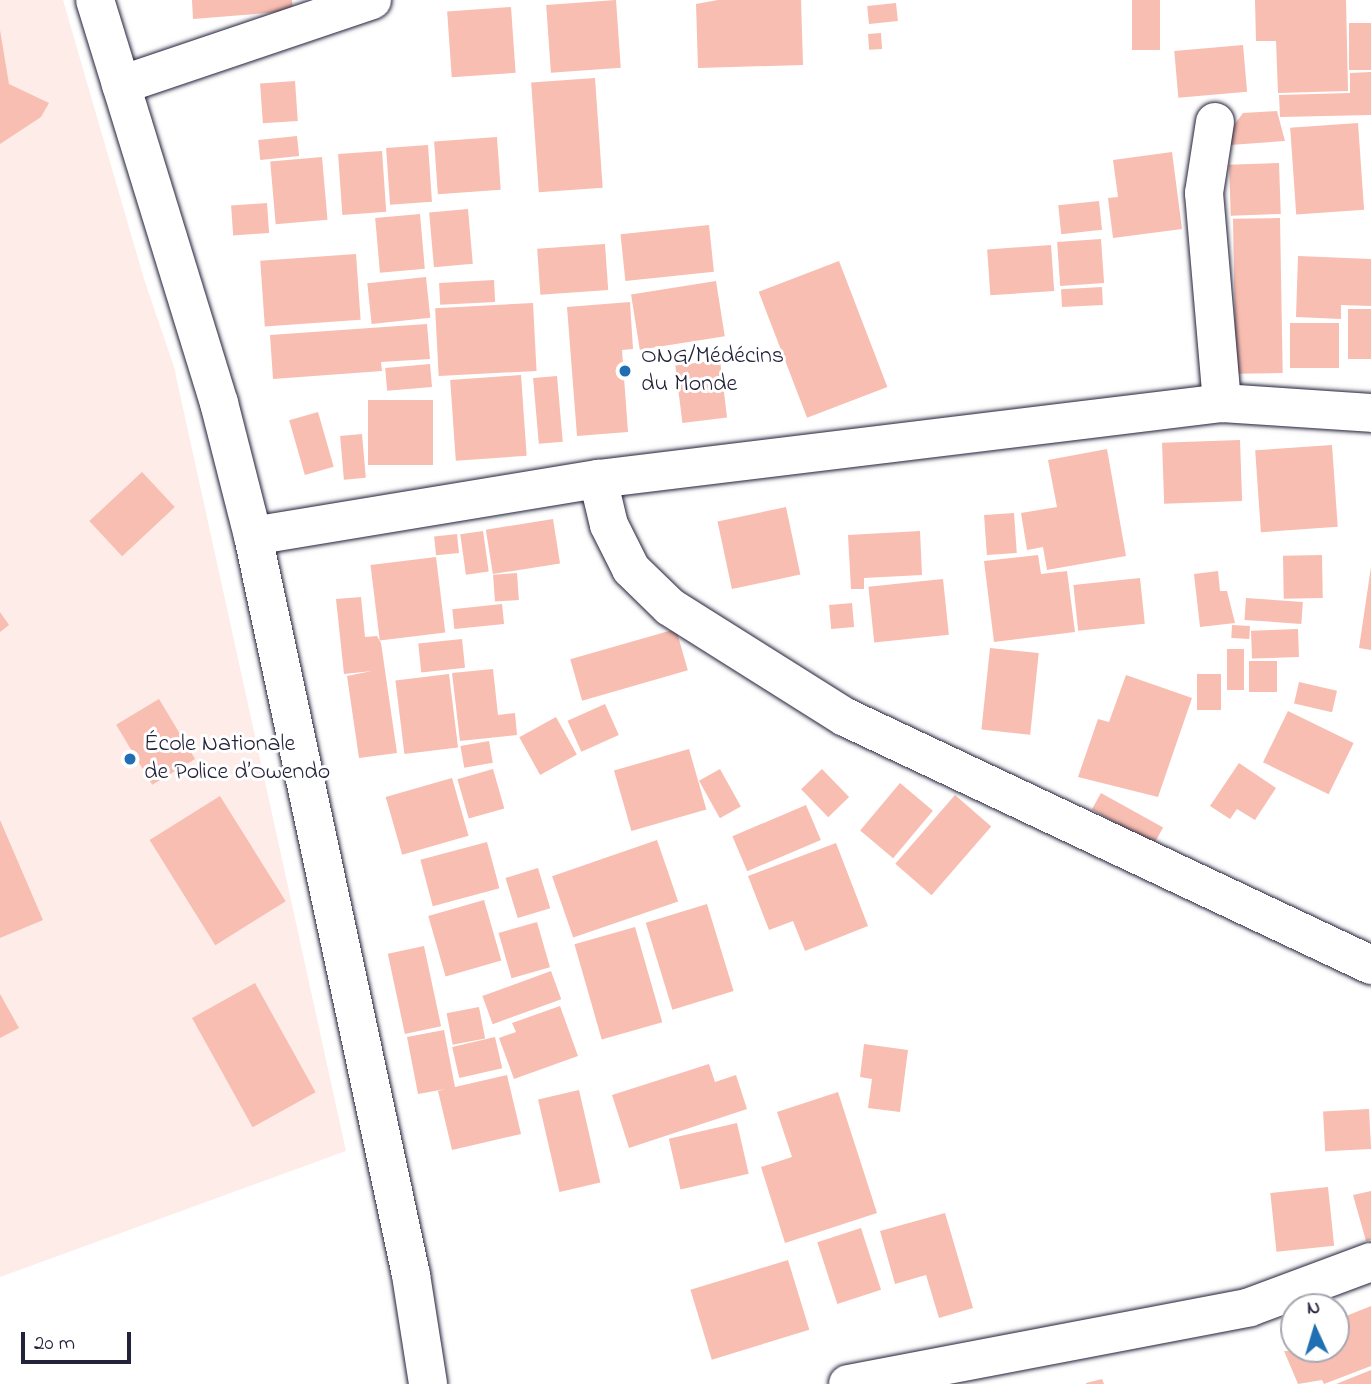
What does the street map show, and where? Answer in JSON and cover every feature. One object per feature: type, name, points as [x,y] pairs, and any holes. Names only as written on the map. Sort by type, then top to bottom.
[{"type":"street","points":[[95,0],[219,403],[253,536],[411,1275],[428,1384]]},
{"type":"street","points":[[121,85],[372,0]]},
{"type":"street","points":[[1215,122],[1203,193],[1222,403]]},
{"type":"street","points":[[253,536],[598,479],[1222,403],[1371,413]]},
{"type":"street","points":[[598,479],[609,525],[631,569],[650,588],[670,607],[833,710],[1371,965]]},
{"type":"street","points":[[848,1384],[1250,1307],[1371,1262]]},
{"type":"shaded area","name":"École Nationale de Police d’Owendo","points":[[0,0],[63,0],[144,279],[174,367],[346,1151],[0,1277]]},
{"type":"building","points":[[192,0],[292,0],[293,11],[193,19]]},
{"type":"building","points":[[616,0],[621,68],[551,73],[546,5]]},
{"type":"building","points":[[718,0],[801,0],[803,65],[698,68],[696,4]]},
{"type":"building","points":[[1132,0],[1160,0],[1160,50],[1132,50]]},
{"type":"building","points":[[1255,0],[1346,0],[1348,91],[1278,93],[1276,41],[1256,41]]},
{"type":"building","points":[[896,3],[898,21],[869,24],[867,6]]},
{"type":"building","points":[[511,7],[516,73],[452,77],[447,11]]},
{"type":"building","points":[[1349,23],[1371,23],[1371,70],[1349,70]]},
{"type":"building","points":[[0,30],[9,84],[49,103],[41,117],[0,144]]},
{"type":"building","points":[[881,33],[882,49],[869,50],[868,34]]},
{"type":"building","points":[[1243,45],[1247,92],[1178,98],[1174,51]]},
{"type":"building","points":[[1371,72],[1371,115],[1280,117],[1279,95],[1350,93],[1350,73]]},
{"type":"building","points":[[595,78],[603,188],[539,192],[531,82]]},
{"type":"building","points":[[295,81],[298,121],[263,123],[260,83]]},
{"type":"building","points":[[1277,111],[1285,141],[1230,145],[1229,132],[1243,113]]},
{"type":"building","points":[[1358,123],[1364,210],[1296,215],[1290,128]]},
{"type":"building","points":[[297,136],[299,156],[260,160],[258,140]]},
{"type":"building","points":[[497,137],[501,190],[438,194],[434,141]]},
{"type":"building","points":[[428,145],[432,202],[390,205],[386,148]]},
{"type":"building","points":[[382,151],[386,212],[342,215],[338,154]]},
{"type":"building","points":[[1172,152],[1182,229],[1113,238],[1108,198],[1118,197],[1113,160]]},
{"type":"building","points":[[322,157],[327,220],[276,224],[270,162]]},
{"type":"building","points":[[1279,163],[1281,214],[1231,216],[1229,165]]},
{"type":"building","points":[[1099,201],[1102,230],[1061,234],[1058,205]]},
{"type":"building","points":[[267,203],[269,233],[233,235],[231,206]]},
{"type":"building","points":[[468,209],[473,264],[434,267],[429,212]]},
{"type":"building","points":[[420,214],[425,269],[380,273],[375,218]]},
{"type":"building","points":[[1280,218],[1283,373],[1236,374],[1233,219]]},
{"type":"building","points":[[709,225],[714,272],[625,281],[620,234]]},
{"type":"building","points":[[1101,239],[1104,283],[1060,286],[1057,242]]},
{"type":"building","points":[[605,244],[608,290],[540,295],[537,249]]},
{"type":"building","points":[[1051,245],[1054,291],[990,295],[987,249]]},
{"type":"building","points":[[356,254],[361,320],[265,327],[260,261]]},
{"type":"building","points":[[1298,256],[1371,259],[1371,306],[1341,305],[1341,319],[1296,317]]},
{"type":"building","points":[[839,261],[887,387],[807,418],[759,292]]},
{"type":"building","points":[[426,277],[430,318],[372,324],[367,283]]},
{"type":"building","points":[[494,280],[495,302],[440,305],[439,283]]},
{"type":"building","points":[[716,281],[725,336],[640,350],[631,294]]},
{"type":"building","points":[[1102,287],[1103,305],[1062,307],[1061,289]]},
{"type":"building","points":[[630,302],[633,349],[622,350],[628,432],[577,436],[567,307]]},
{"type":"building","points":[[533,303],[537,371],[439,376],[435,308]]},
{"type":"building","points":[[1348,309],[1371,309],[1371,359],[1348,359]]},
{"type":"building","points":[[1290,323],[1339,323],[1339,368],[1290,368]]},
{"type":"building","points":[[427,324],[430,359],[381,362],[382,371],[273,379],[270,335]]},
{"type":"building","points":[[720,360],[727,418],[682,423],[675,365]]},
{"type":"building","points":[[430,364],[432,387],[387,391],[385,368]]},
{"type":"building","points":[[521,375],[527,456],[456,461],[450,380]]},
{"type":"building","points":[[557,376],[563,442],[539,444],[533,378]]},
{"type":"building","points":[[368,400],[433,400],[433,465],[368,465]]},
{"type":"building","points":[[318,412],[334,467],[305,475],[289,420]]},
{"type":"building","points":[[362,434],[366,478],[344,480],[340,436]]},
{"type":"building","points":[[1240,440],[1242,501],[1164,504],[1162,443]]},
{"type":"building","points":[[1332,445],[1338,527],[1261,532],[1255,450]]},
{"type":"building","points":[[1107,449],[1126,556],[1047,570],[1043,547],[1027,550],[1021,513],[1057,507],[1048,460]]},
{"type":"building","points":[[142,472],[175,507],[122,556],[89,521]]},
{"type":"building","points":[[786,507],[800,574],[732,589],[718,522]]},
{"type":"building","points":[[1014,513],[1017,553],[987,555],[984,515]]},
{"type":"building","points":[[553,519],[560,563],[493,574],[486,530]]},
{"type":"building","points":[[483,531],[489,572],[466,575],[460,534]]},
{"type":"building","points":[[920,531],[922,575],[864,578],[864,589],[851,589],[848,535]]},
{"type":"building","points":[[457,534],[459,553],[436,555],[434,536]]},
{"type":"building","points":[[1038,555],[1041,574],[1067,571],[1075,632],[994,642],[984,561]]},
{"type":"building","points":[[1322,555],[1323,598],[1284,599],[1283,556]]},
{"type":"building","points":[[436,557],[445,632],[380,640],[370,565]]},
{"type":"building","points":[[1371,567],[1371,650],[1359,648]]},
{"type":"building","points":[[1218,571],[1220,591],[1227,591],[1235,623],[1200,627],[1194,574]]},
{"type":"building","points":[[517,573],[519,600],[495,602],[493,575]]},
{"type":"building","points":[[1140,578],[1145,624],[1078,631],[1073,585]]},
{"type":"building","points":[[943,579],[949,635],[874,643],[868,587]]},
{"type":"building","points":[[361,597],[365,637],[377,636],[381,643],[397,753],[359,758],[347,676],[372,671],[344,674],[336,599]]},
{"type":"building","points":[[1246,598],[1303,602],[1301,624],[1244,620]]},
{"type":"building","points":[[852,603],[854,627],[831,629],[829,605]]},
{"type":"building","points":[[502,604],[504,624],[454,629],[452,609]]},
{"type":"building","points":[[0,612],[9,625],[0,632]]},
{"type":"building","points":[[1232,625],[1250,626],[1249,639],[1231,638]]},
{"type":"building","points":[[676,629],[688,670],[582,701],[570,659]]},
{"type":"building","points":[[1298,629],[1299,657],[1252,659],[1251,631]]},
{"type":"building","points":[[462,639],[465,668],[421,672],[418,644]]},
{"type":"building","points":[[990,648],[1039,653],[1030,735],[981,730]]},
{"type":"building","points":[[1227,649],[1244,649],[1244,690],[1227,690]]},
{"type":"building","points":[[1249,661],[1277,661],[1277,692],[1249,692]]},
{"type":"building","points":[[493,669],[498,715],[515,713],[517,735],[460,741],[452,673]]},
{"type":"building","points":[[449,674],[458,747],[404,754],[395,681]]},
{"type":"building","points":[[1197,674],[1221,674],[1221,710],[1197,710]]},
{"type":"building","points":[[1126,675],[1192,698],[1158,797],[1078,777],[1098,719],[1109,722]]},
{"type":"building","points":[[1299,682],[1337,691],[1332,712],[1294,703]]},
{"type":"building","points":[[159,699],[195,759],[152,785],[116,725]]},
{"type":"building","points":[[605,704],[619,735],[581,752],[568,721]]},
{"type":"building","points":[[1288,711],[1354,743],[1329,794],[1263,762]]},
{"type":"building","points":[[556,717],[577,755],[540,775],[519,737]]},
{"type":"building","points":[[489,741],[493,763],[464,768],[460,746]]},
{"type":"building","points":[[689,749],[706,810],[631,831],[614,770]]},
{"type":"building","points":[[1239,763],[1276,788],[1255,820],[1237,809],[1230,819],[1210,806]]},
{"type":"building","points":[[493,769],[504,808],[469,819],[457,779]]},
{"type":"building","points":[[720,769],[741,807],[720,818],[699,781]]},
{"type":"building","points":[[822,769],[849,797],[828,817],[801,789]]},
{"type":"building","points":[[452,778],[469,836],[402,855],[386,797]]},
{"type":"building","points":[[900,783],[933,811],[893,858],[860,830]]},
{"type":"building","points":[[1101,793],[1163,827],[1154,844],[1092,810]]},
{"type":"building","points":[[955,795],[991,826],[932,895],[895,864]]},
{"type":"building","points":[[220,796],[286,901],[215,945],[150,840]]},
{"type":"building","points":[[806,805],[821,840],[747,871],[732,836]]},
{"type":"building","points":[[0,820],[43,920],[0,938]]},
{"type":"building","points":[[657,840],[678,901],[573,938],[552,876]]},
{"type":"building","points":[[487,842],[499,888],[433,906],[420,860]]},
{"type":"building","points":[[836,843],[868,926],[805,951],[793,921],[769,930],[748,876]]},
{"type":"building","points":[[538,868],[550,908],[518,918],[505,878]]},
{"type":"building","points":[[484,900],[501,961],[446,977],[428,916]]},
{"type":"building","points":[[707,904],[734,991],[672,1010],[646,923]]},
{"type":"building","points":[[537,922],[550,967],[512,978],[499,933]]},
{"type":"building","points":[[635,927],[662,1022],[602,1040],[574,944]]},
{"type":"building","points":[[424,946],[441,1026],[405,1034],[388,954]]},
{"type":"building","points":[[551,971],[561,999],[493,1024],[482,996]]},
{"type":"building","points":[[255,983],[316,1092],[253,1127],[192,1018]]},
{"type":"building","points":[[0,994],[19,1028],[0,1038]]},
{"type":"building","points":[[560,1006],[578,1056],[514,1079],[499,1038],[516,1032],[512,1023]]},
{"type":"building","points":[[479,1007],[485,1038],[453,1045],[447,1013]]},
{"type":"building","points":[[444,1030],[455,1087],[507,1075],[521,1134],[452,1150],[438,1091],[446,1089],[418,1094],[407,1037]]},
{"type":"building","points":[[495,1037],[502,1068],[459,1078],[452,1047]]},
{"type":"building","points":[[864,1044],[908,1050],[900,1112],[868,1108],[872,1079],[860,1077]]},
{"type":"building","points":[[709,1064],[715,1082],[736,1075],[747,1109],[629,1148],[612,1095]]},
{"type":"building","points":[[579,1090],[600,1183],[559,1192],[538,1099]]},
{"type":"building","points":[[838,1092],[877,1213],[785,1243],[761,1167],[792,1157],[777,1112]]},
{"type":"building","points":[[1369,1109],[1371,1149],[1325,1151],[1323,1111]]},
{"type":"building","points":[[737,1123],[749,1174],[680,1189],[669,1139]]},
{"type":"building","points":[[1328,1187],[1334,1246],[1276,1252],[1270,1193]]},
{"type":"building","points":[[1371,1191],[1371,1240],[1366,1241],[1353,1195]]},
{"type":"building","points":[[945,1213],[973,1308],[939,1318],[926,1275],[895,1284],[880,1231]]},
{"type":"building","points":[[861,1228],[881,1290],[837,1304],[817,1242]]},
{"type":"building","points":[[788,1260],[809,1330],[712,1360],[690,1290]]},
{"type":"building","points":[[1371,1306],[1371,1366],[1324,1384],[1322,1380],[1298,1384],[1289,1363],[1350,1363],[1350,1314]]},
{"type":"building","points":[[1371,1370],[1371,1384],[1336,1384]]},
{"type":"building","points":[[1102,1379],[1104,1384],[1086,1384],[1086,1383]]},
{"type":"place","name":"ONG/Médécins du Monde","points":[[625,371]]},
{"type":"place","name":"École Nationale de Police d’Owendo","points":[[130,759]]}]
